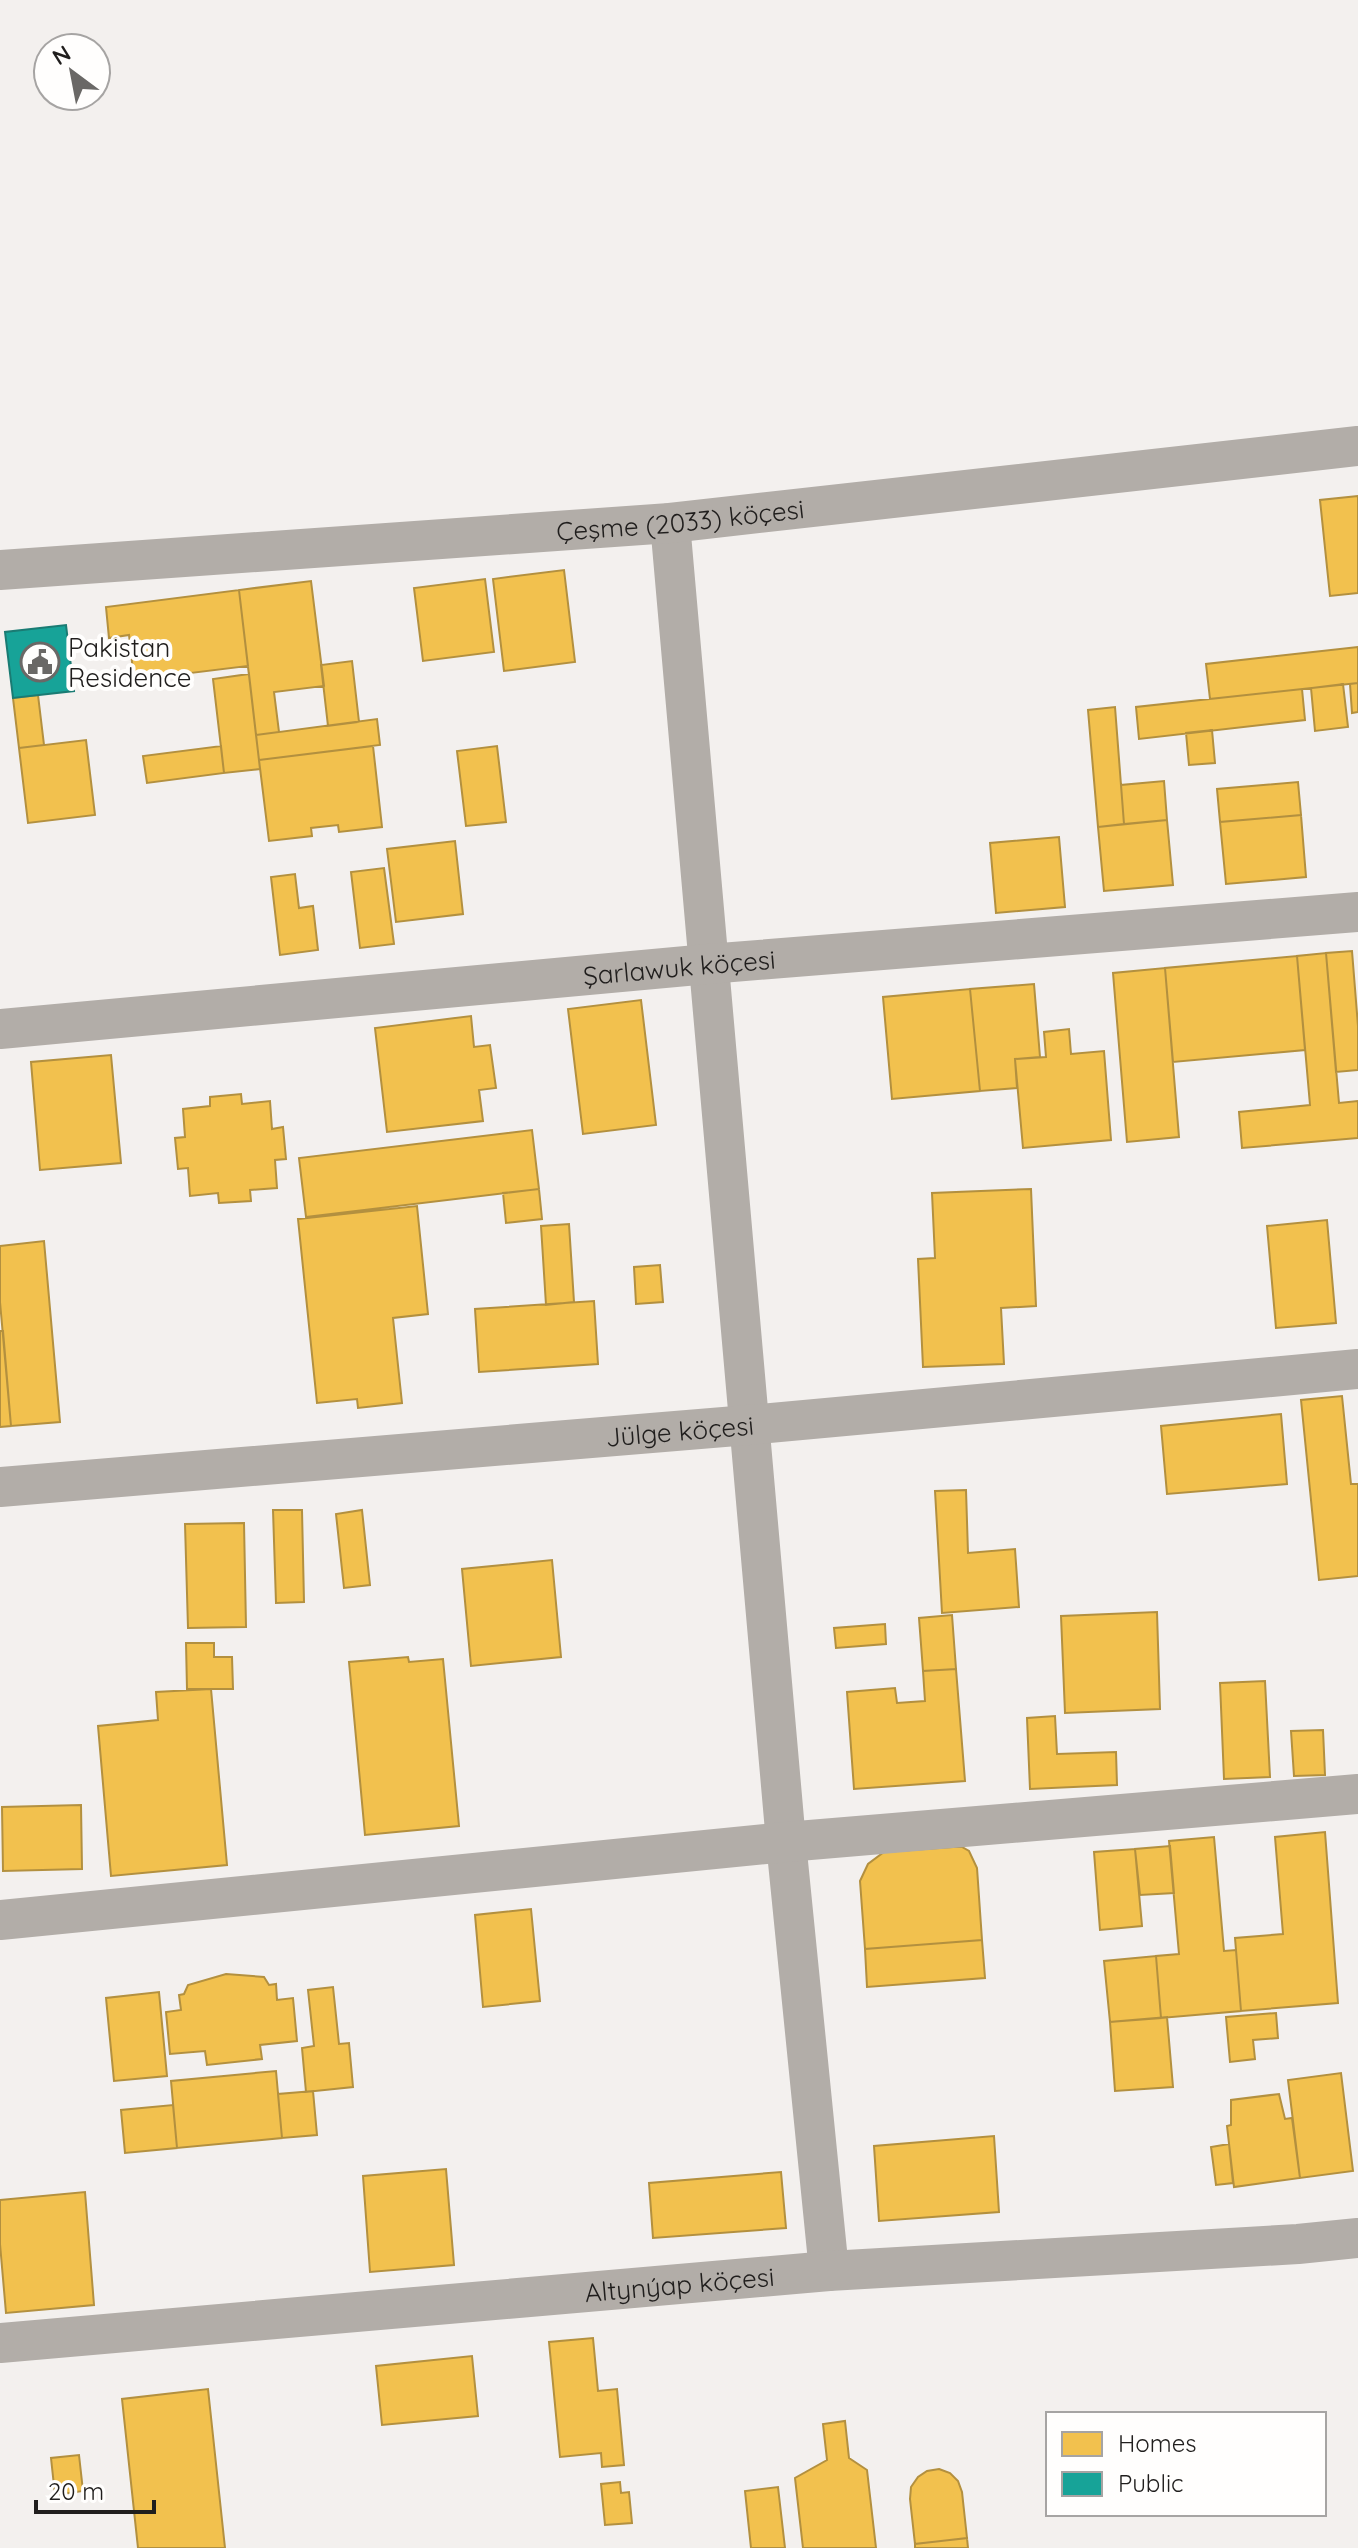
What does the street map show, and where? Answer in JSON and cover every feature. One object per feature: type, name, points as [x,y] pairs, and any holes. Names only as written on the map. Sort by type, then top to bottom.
[{"type":"street","name":"Çeşme (2033) köçesi","points":[[0,570],[670,523],[1358,446]]},
{"type":"street","points":[[670,523],[748,1425],[829,2271]]},
{"type":"street","name":"Şarlawuk köçesi","points":[[0,1029],[708,964],[1358,912]]},
{"type":"street","name":"Jülge köçesi","points":[[0,1487],[748,1425],[1358,1369]]},
{"type":"street","points":[[0,1920],[786,1842],[1358,1794]]},
{"type":"street","name":"Altynýap köçesi","points":[[0,2343],[829,2271],[1358,2238]]},
{"type":"building: Homes","points":[[1358,496],[1358,593],[1330,596],[1320,500]]},
{"type":"building: Homes","points":[[564,570],[575,662],[504,671],[493,579]]},
{"type":"building: Homes","points":[[485,579],[494,652],[423,661],[414,588]]},
{"type":"building: Homes","points":[[311,581],[324,686],[274,692],[279,732],[256,735],[239,590]]},
{"type":"building: Homes","points":[[239,590],[248,666],[134,680],[129,635],[109,638],[106,607]]},
{"type":"building: Homes","points":[[1358,647],[1358,683],[1210,699],[1206,664]]},
{"type":"building: Homes","points":[[352,661],[359,722],[328,726],[321,665]]},
{"type":"building: Homes","points":[[249,674],[260,769],[224,773],[213,679]]},
{"type":"building: Homes","points":[[1358,683],[1358,712],[1352,713],[1350,684]]},
{"type":"building: Homes","points":[[1343,684],[1348,727],[1315,731],[1311,688]]},
{"type":"building: Homes","points":[[1302,689],[1305,720],[1139,739],[1136,707]]},
{"type":"building: Homes","points":[[38,695],[44,745],[19,748],[13,698]]},
{"type":"building: Homes","points":[[1115,707],[1124,824],[1098,827],[1088,710]]},
{"type":"building: Homes","points":[[377,719],[380,745],[259,760],[256,735]]},
{"type":"building: Homes","points":[[1212,730],[1215,763],[1189,765],[1186,733]]},
{"type":"building: Homes","points":[[86,740],[95,815],[28,823],[19,748]]},
{"type":"building: Homes","points":[[221,746],[224,773],[147,783],[143,756]]},
{"type":"building: Homes","points":[[373,746],[382,827],[339,832],[338,825],[311,828],[312,836],[269,841],[259,760]]},
{"type":"building: Homes","points":[[497,746],[506,822],[466,826],[457,751]]},
{"type":"building: Homes","points":[[1164,781],[1167,820],[1124,824],[1121,785]]},
{"type":"building: Homes","points":[[1298,782],[1301,815],[1220,822],[1217,789]]},
{"type":"building: Homes","points":[[1301,815],[1306,877],[1226,884],[1220,822]]},
{"type":"building: Homes","points":[[1167,820],[1173,885],[1104,891],[1098,827]]},
{"type":"building: Homes","points":[[1059,837],[1065,907],[996,913],[990,843]]},
{"type":"building: Homes","points":[[455,841],[463,914],[396,922],[387,849]]},
{"type":"building: Homes","points":[[384,868],[394,944],[360,948],[351,872]]},
{"type":"building: Homes","points":[[295,874],[299,908],[313,906],[318,950],[280,955],[271,877]]},
{"type":"building: Homes","points":[[1352,951],[1358,1070],[1336,1072],[1326,953]]},
{"type":"building: Homes","points":[[1326,953],[1339,1103],[1358,1101],[1358,1138],[1242,1148],[1239,1112],[1310,1105],[1297,956]]},
{"type":"building: Homes","points":[[1297,956],[1305,1050],[1173,1062],[1165,968]]},
{"type":"building: Homes","points":[[1165,968],[1179,1137],[1127,1142],[1113,973]]},
{"type":"building: Homes","points":[[1034,984],[1040,1057],[1015,1059],[1017,1088],[980,1091],[970,989]]},
{"type":"building: Homes","points":[[970,989],[980,1091],[892,1099],[883,997]]},
{"type":"building: Homes","points":[[641,1000],[656,1125],[583,1134],[568,1009]]},
{"type":"building: Homes","points":[[471,1016],[474,1047],[490,1045],[496,1088],[479,1090],[483,1121],[387,1132],[375,1028]]},
{"type":"building: Homes","points":[[1069,1029],[1071,1054],[1104,1051],[1111,1140],[1023,1148],[1015,1059],[1046,1057],[1044,1032]]},
{"type":"building: Homes","points":[[111,1055],[121,1163],[40,1170],[31,1062]]},
{"type":"building: Homes","points":[[241,1094],[242,1104],[270,1101],[272,1129],[283,1127],[286,1159],[275,1160],[277,1188],[250,1190],[251,1201],[219,1203],[218,1193],[190,1196],[188,1168],[178,1169],[175,1138],[185,1137],[183,1109],[210,1106],[210,1097]]},
{"type":"building: Homes","points":[[532,1130],[539,1189],[306,1217],[299,1158]]},
{"type":"building: Homes","points":[[539,1189],[542,1219],[506,1223],[503,1193]]},
{"type":"building: Homes","points":[[1031,1189],[1036,1306],[1001,1308],[1004,1364],[923,1367],[918,1259],[935,1258],[932,1193]]},
{"type":"building: Homes","points":[[417,1206],[428,1314],[393,1318],[402,1403],[358,1408],[357,1399],[317,1403],[298,1219]]},
{"type":"building: Homes","points":[[1327,1220],[1336,1323],[1276,1328],[1267,1226]]},
{"type":"building: Homes","points":[[569,1224],[574,1302],[546,1305],[541,1226]]},
{"type":"building: Homes","points":[[44,1241],[60,1422],[11,1426],[0,1302],[0,1246]]},
{"type":"building: Homes","points":[[660,1265],[663,1302],[636,1304],[634,1267]]},
{"type":"building: Homes","points":[[594,1301],[598,1364],[479,1372],[475,1309]]},
{"type":"building: Homes","points":[[0,1331],[3,1331],[11,1426],[0,1427]]},
{"type":"building: Homes","points":[[1342,1396],[1351,1484],[1358,1484],[1358,1576],[1319,1580],[1301,1400]]},
{"type":"building: Homes","points":[[1281,1414],[1287,1484],[1167,1494],[1161,1426]]},
{"type":"building: Homes","points":[[966,1490],[968,1553],[1015,1549],[1019,1607],[942,1613],[935,1491]]},
{"type":"building: Homes","points":[[273,1510],[302,1510],[304,1602],[276,1603]]},
{"type":"building: Homes","points":[[362,1510],[370,1585],[344,1588],[336,1514]]},
{"type":"building: Homes","points":[[244,1523],[246,1627],[188,1628],[185,1524]]},
{"type":"building: Homes","points":[[552,1560],[561,1657],[471,1666],[462,1569]]},
{"type":"building: Homes","points":[[1157,1612],[1160,1709],[1065,1713],[1061,1616]]},
{"type":"building: Homes","points":[[952,1615],[956,1669],[923,1671],[919,1618]]},
{"type":"building: Homes","points":[[885,1624],[886,1644],[836,1648],[834,1628]]},
{"type":"building: Homes","points":[[186,1643],[214,1643],[214,1657],[232,1657],[233,1689],[187,1689]]},
{"type":"building: Homes","points":[[408,1657],[409,1662],[443,1659],[459,1826],[365,1835],[349,1662]]},
{"type":"building: Homes","points":[[956,1669],[965,1781],[854,1789],[847,1692],[895,1688],[897,1703],[925,1701],[923,1671]]},
{"type":"building: Homes","points":[[1265,1681],[1270,1777],[1224,1779],[1220,1683]]},
{"type":"building: Homes","points":[[211,1689],[227,1865],[111,1876],[98,1726],[158,1720],[156,1692]]},
{"type":"building: Homes","points":[[1055,1716],[1057,1754],[1116,1752],[1117,1785],[1030,1789],[1027,1718]]},
{"type":"building: Homes","points":[[1323,1730],[1325,1775],[1294,1776],[1291,1731]]},
{"type":"building: Homes","points":[[81,1805],[82,1869],[3,1871],[2,1807]]},
{"type":"building: Homes","points":[[1325,1832],[1338,2003],[1241,2011],[1235,1938],[1283,1934],[1275,1837]]},
{"type":"building: Homes","points":[[1214,1837],[1224,1951],[1236,1950],[1241,2011],[1161,2018],[1156,1956],[1179,1954],[1169,1841]]},
{"type":"building: Homes","points":[[1170,1846],[1174,1893],[1140,1895],[1135,1849]]},
{"type":"building: Homes","points":[[962,1847],[969,1851],[977,1868],[982,1940],[865,1949],[860,1881],[868,1864],[884,1852]]},
{"type":"building: Homes","points":[[1135,1849],[1142,1926],[1100,1930],[1094,1852]]},
{"type":"building: Homes","points":[[531,1909],[540,2001],[483,2007],[475,1915]]},
{"type":"building: Homes","points":[[982,1940],[985,1978],[867,1987],[865,1949]]},
{"type":"building: Homes","points":[[1156,1956],[1161,2018],[1110,2022],[1104,1961]]},
{"type":"building: Homes","points":[[226,1974],[264,1977],[269,1985],[276,1984],[277,2000],[293,1998],[297,2041],[260,2045],[262,2059],[207,2065],[205,2051],[170,2054],[166,2012],[181,2010],[179,1995],[184,1994],[188,1985]]},
{"type":"building: Homes","points":[[333,1987],[339,2044],[349,2043],[353,2087],[306,2092],[302,2048],[314,2046],[308,1990]]},
{"type":"building: Homes","points":[[159,1992],[167,2076],[114,2081],[106,1998]]},
{"type":"building: Homes","points":[[1276,2013],[1278,2038],[1253,2040],[1255,2059],[1230,2062],[1226,2017]]},
{"type":"building: Homes","points":[[1167,2017],[1173,2087],[1115,2091],[1110,2022]]},
{"type":"building: Homes","points":[[276,2071],[282,2138],[177,2148],[171,2081]]},
{"type":"building: Homes","points":[[1341,2073],[1353,2171],[1300,2178],[1288,2080]]},
{"type":"building: Homes","points":[[313,2091],[317,2135],[282,2138],[278,2094]]},
{"type":"building: Homes","points":[[1279,2094],[1285,2119],[1292,2118],[1300,2178],[1234,2187],[1227,2126],[1231,2125],[1231,2100]]},
{"type":"building: Homes","points":[[173,2105],[177,2148],[125,2153],[121,2110]]},
{"type":"building: Homes","points":[[994,2136],[999,2212],[879,2221],[874,2146]]},
{"type":"building: Homes","points":[[1229,2144],[1233,2183],[1216,2185],[1211,2147]]},
{"type":"building: Homes","points":[[446,2169],[454,2265],[370,2272],[363,2176]]},
{"type":"building: Homes","points":[[781,2172],[786,2228],[653,2238],[649,2183]]},
{"type":"building: Homes","points":[[85,2192],[94,2305],[6,2313],[0,2200]]},
{"type":"building: Homes","points":[[593,2338],[598,2391],[617,2389],[624,2465],[602,2467],[601,2453],[560,2457],[549,2342]]},
{"type":"building: Homes","points":[[472,2356],[478,2416],[382,2425],[376,2366]]},
{"type":"building: Homes","points":[[208,2389],[225,2548],[138,2548],[122,2399]]},
{"type":"building: Homes","points":[[845,2421],[849,2458],[867,2470],[876,2548],[803,2548],[795,2478],[827,2460],[823,2424]]},
{"type":"building: Homes","points":[[79,2455],[83,2491],[55,2495],[51,2458]]},
{"type":"building: Homes","points":[[939,2469],[950,2473],[958,2481],[967,2538],[915,2544],[911,2487],[927,2471]]},
{"type":"building: Homes","points":[[620,2482],[621,2493],[629,2492],[632,2523],[605,2525],[601,2484]]},
{"type":"building: Homes","points":[[778,2487],[785,2548],[751,2548],[745,2491]]},
{"type":"building: Homes","points":[[967,2538],[968,2548],[915,2548],[915,2544]]},
{"type":"building: Public","name":"Pakistan Residence","points":[[66,625],[74,691],[13,698],[5,632]]},
{"type":"place","name":"Pakistan Residence","points":[[40,662]]}]
